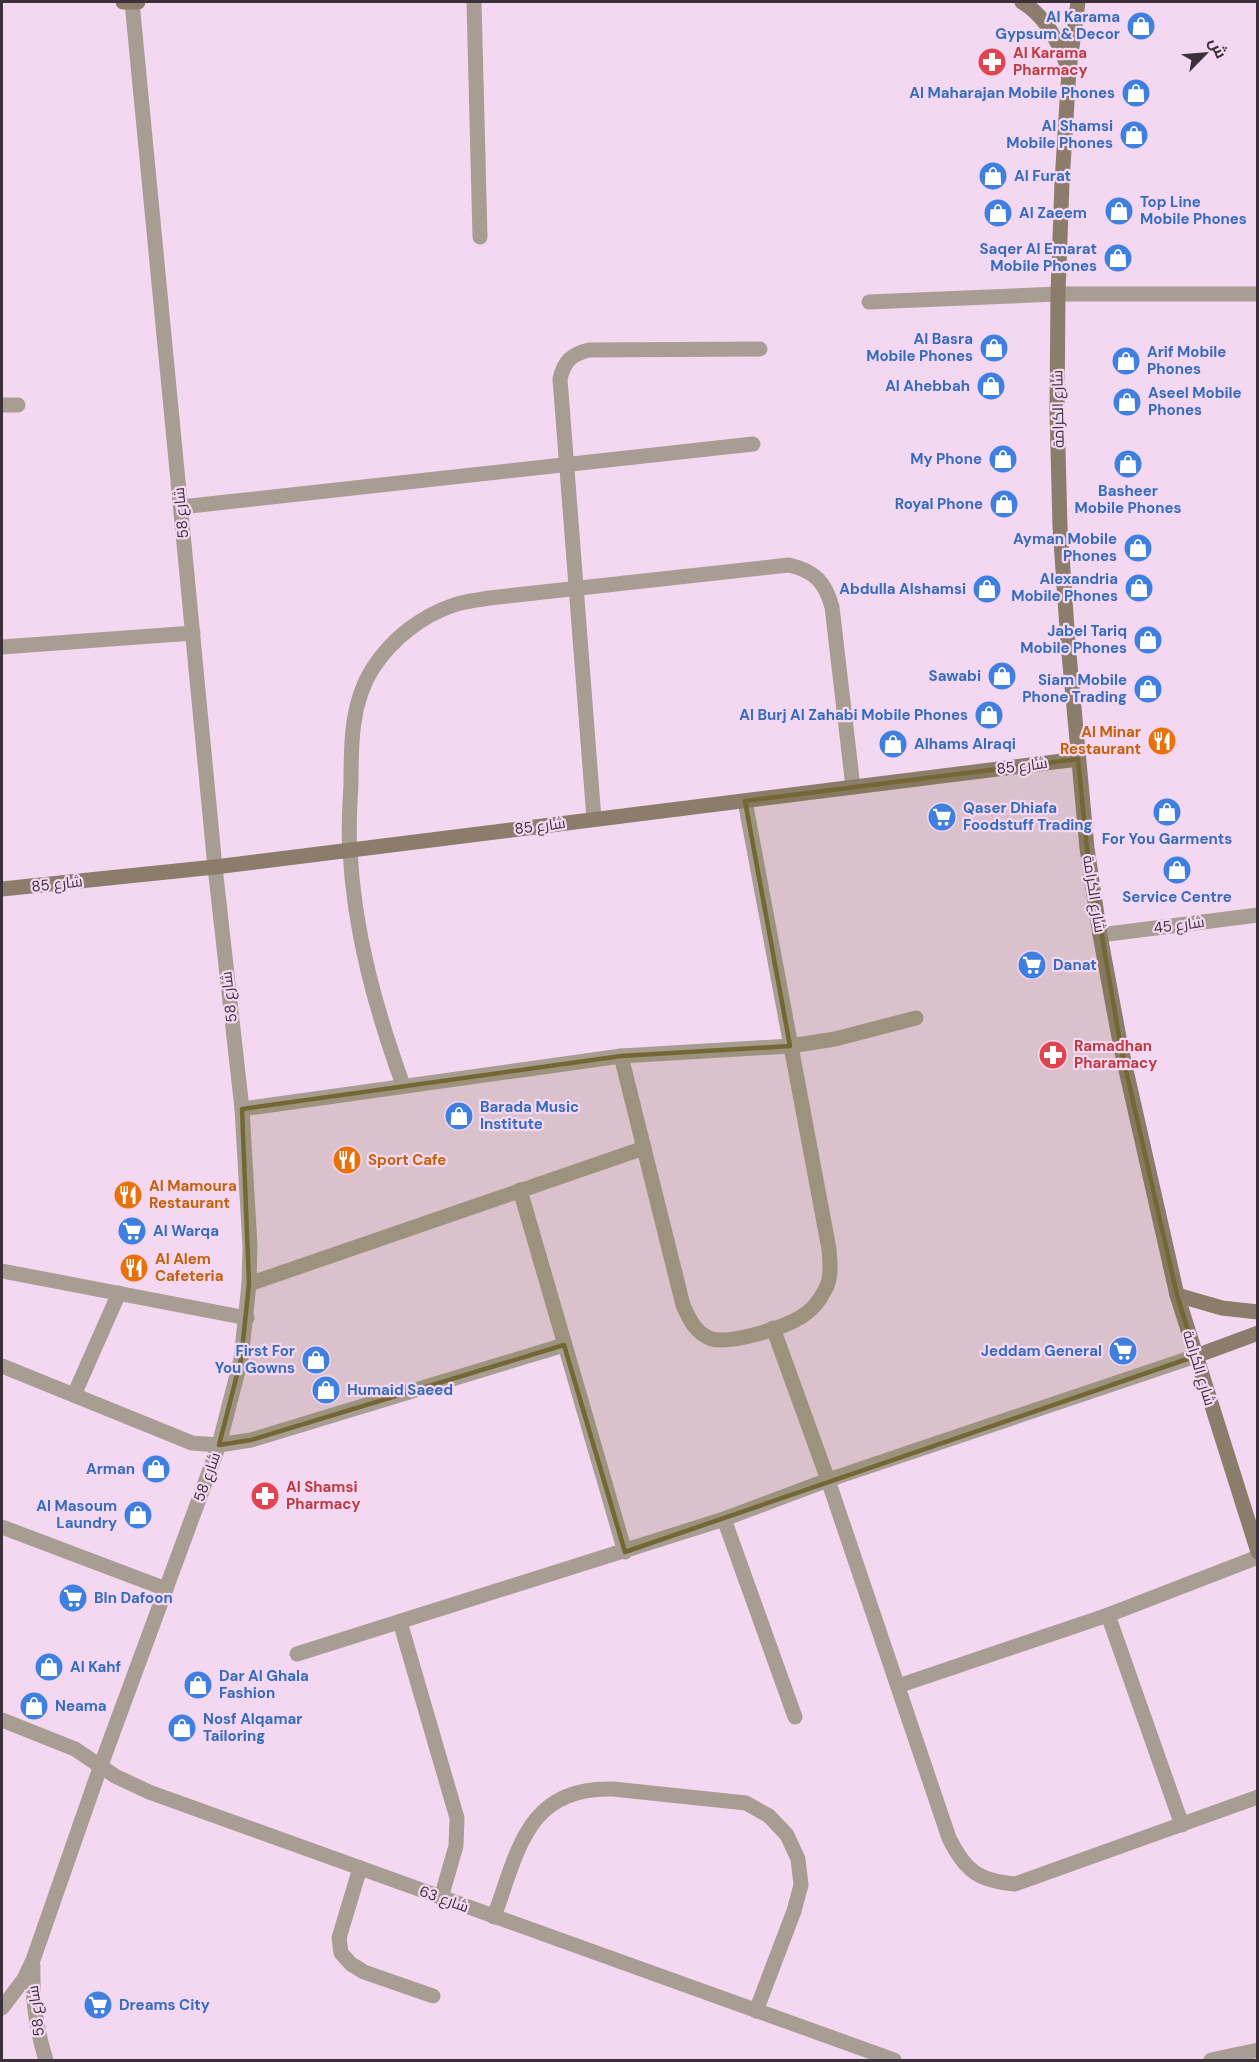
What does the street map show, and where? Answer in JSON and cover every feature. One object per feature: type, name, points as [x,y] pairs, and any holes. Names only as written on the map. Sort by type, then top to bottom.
[{"type":"main road","points":[[123,2],[138,2]]},
{"type":"main road","points":[[1022,2],[1046,23],[1060,45],[1069,70]]},
{"type":"main road","name":"شارع الكرامة","points":[[1078,2],[1069,70],[1062,182],[1057,410],[1060,527],[1087,848],[1121,1048],[1177,1295],[1257,1552]]},
{"type":"main road","name":"شارع 85","points":[[2,889],[215,867],[1078,759]]},
{"type":"main road","points":[[1177,1295],[1222,1308],[1257,1312]]},
{"type":"main road","points":[[1196,1356],[1257,1333]]},
{"type":"street","name":"شارع 58","points":[[2,2008],[24,1979],[33,1960],[101,1765],[219,1445],[241,1359],[247,1318],[250,1246],[242,1109],[215,867],[132,2]]},
{"type":"street","points":[[474,2],[480,237]]},
{"type":"street","points":[[869,302],[1058,294],[1257,294]]},
{"type":"street","points":[[594,819],[560,378],[563,367],[569,358],[589,350],[760,349]]},
{"type":"street","points":[[2,405],[18,405]]},
{"type":"street","points":[[181,507],[753,444]]},
{"type":"street","points":[[403,1086],[370,981],[357,916],[350,850],[351,738],[358,702],[372,669],[394,641],[422,619],[454,605],[489,598],[789,565],[804,569],[818,578],[827,591],[832,607],[853,788]]},
{"type":"street","points":[[2,647],[193,633]]},
{"type":"street","points":[[621,1056],[688,1319],[698,1331],[710,1338],[725,1341],[773,1328],[802,1317],[816,1304],[826,1288],[830,1269],[829,1249],[745,801]]},
{"type":"street","name":"شارع 45","points":[[1100,935],[1257,915]]},
{"type":"street","points":[[242,1109],[621,1056],[790,1046],[835,1039],[916,1018]]},
{"type":"street","points":[[249,1284],[644,1148]]},
{"type":"street","points":[[520,1190],[625,1552]]},
{"type":"street","points":[[2,1271],[247,1318]]},
{"type":"street","points":[[75,1395],[119,1293]]},
{"type":"street","points":[[773,1328],[828,1480],[949,1838],[959,1858],[974,1873],[993,1882],[1015,1884],[1257,1797]]},
{"type":"street","points":[[2,1366],[192,1443],[219,1445],[251,1440],[564,1345]]},
{"type":"street","points":[[297,1654],[625,1552],[724,1519],[828,1480],[1196,1356]]},
{"type":"street","points":[[724,1519],[795,1717]]},
{"type":"street","points":[[2,1527],[166,1589]]},
{"type":"street","points":[[898,1686],[1108,1616],[1257,1557]]},
{"type":"street","points":[[1108,1616],[1182,1825]]},
{"type":"street","points":[[400,1622],[457,1818],[456,1846],[441,1898]]},
{"type":"street","name":"شارع 63","points":[[2,1720],[61,1743],[132,1785],[894,2061]]},
{"type":"street","points":[[494,1917],[526,1831],[539,1814],[554,1801],[592,1788],[746,1803],[770,1816],[787,1835],[798,1859],[801,1885],[794,1911],[756,2010]]},
{"type":"street","points":[[360,1868],[339,1938],[341,1953],[351,1964],[364,1972],[433,1996]]},
{"type":"street","name":"شارع 58","points":[[33,1960],[32,1998],[38,2035],[46,2061]]},
{"type":"street","points":[[1211,2061],[1257,2049]]},
{"type":"highlighted area","points":[[1078,759],[1087,848],[1121,1048],[1177,1295],[1196,1356],[625,1552],[564,1345],[251,1440],[219,1445],[241,1359],[249,1284],[242,1109],[621,1056],[790,1046],[745,801]]},
{"type":"place","name":"Al Karama Gypsum & Decor","points":[[1141,26]]},
{"type":"place","name":"Al Karama Pharmacy","points":[[992,62]]},
{"type":"place","name":"Al Maharajan Mobile Phones","points":[[1136,93]]},
{"type":"place","name":"Al Shamsi Mobile Phones","points":[[1134,135]]},
{"type":"place","name":"Al Furat","points":[[993,176]]},
{"type":"place","name":"Top Line Mobile Phones","points":[[1119,211]]},
{"type":"place","name":"Al Zaeem","points":[[998,213]]},
{"type":"place","name":"Saqer Al Emarat Mobile Phones","points":[[1118,258]]},
{"type":"place","name":"Al Basra Mobile Phones","points":[[994,348]]},
{"type":"place","name":"Arif Mobile Phones","points":[[1126,361]]},
{"type":"place","name":"Al Ahebbah","points":[[991,386]]},
{"type":"place","name":"Aseel Mobile Phones","points":[[1127,402]]},
{"type":"place","name":"My Phone","points":[[1003,459]]},
{"type":"place","name":"Basheer Mobile Phones","points":[[1128,464]]},
{"type":"place","name":"Royal Phone","points":[[1004,504]]},
{"type":"place","name":"Ayman Mobile Phones","points":[[1138,548]]},
{"type":"place","name":"Alexandria Mobile Phones","points":[[1139,588]]},
{"type":"place","name":"Abdulla Alshamsi","points":[[987,589]]},
{"type":"place","name":"Jabel Tariq Mobile Phones","points":[[1148,640]]},
{"type":"place","name":"Sawabi","points":[[1002,676]]},
{"type":"place","name":"Siam Mobile Phone Trading","points":[[1148,689]]},
{"type":"place","name":"Al Burj Al Zahabi Mobile Phones","points":[[989,715]]},
{"type":"place","name":"Al Minar Restaurant","points":[[1162,741]]},
{"type":"place","name":"Alhams Alraqi","points":[[893,744]]},
{"type":"place","name":"For You Garments","points":[[1167,812]]},
{"type":"place","name":"Qaser Dhiafa Foodstuff Trading","points":[[942,817]]},
{"type":"place","name":"Service Centre","points":[[1177,870]]},
{"type":"place","name":"Danat","points":[[1032,965]]},
{"type":"place","name":"Ramadhan Pharamacy","points":[[1053,1055]]},
{"type":"place","name":"Barada Music Institute","points":[[459,1116]]},
{"type":"place","name":"Sport Cafe","points":[[347,1160]]},
{"type":"place","name":"Al Mamoura Restaurant","points":[[128,1195]]},
{"type":"place","name":"Al Warqa","points":[[132,1231]]},
{"type":"place","name":"Al Alem Cafeteria","points":[[134,1268]]},
{"type":"place","name":"Jeddam General","points":[[1123,1351]]},
{"type":"place","name":"First For You Gowns","points":[[316,1360]]},
{"type":"place","name":"Humaid Saeed","points":[[326,1390]]},
{"type":"place","name":"Arman","points":[[156,1469]]},
{"type":"place","name":"Al Shamsi Pharmacy","points":[[265,1496]]},
{"type":"place","name":"Al Masoum Laundry","points":[[138,1515]]},
{"type":"place","name":"BIn Dafoon","points":[[73,1598]]},
{"type":"place","name":"Al Kahf","points":[[49,1667]]},
{"type":"place","name":"Dar Al Ghala Fashion","points":[[198,1685]]},
{"type":"place","name":"Neama","points":[[34,1706]]},
{"type":"place","name":"Nosf Alqamar Tailoring","points":[[182,1728]]},
{"type":"place","name":"Dreams City","points":[[98,2005]]}]
